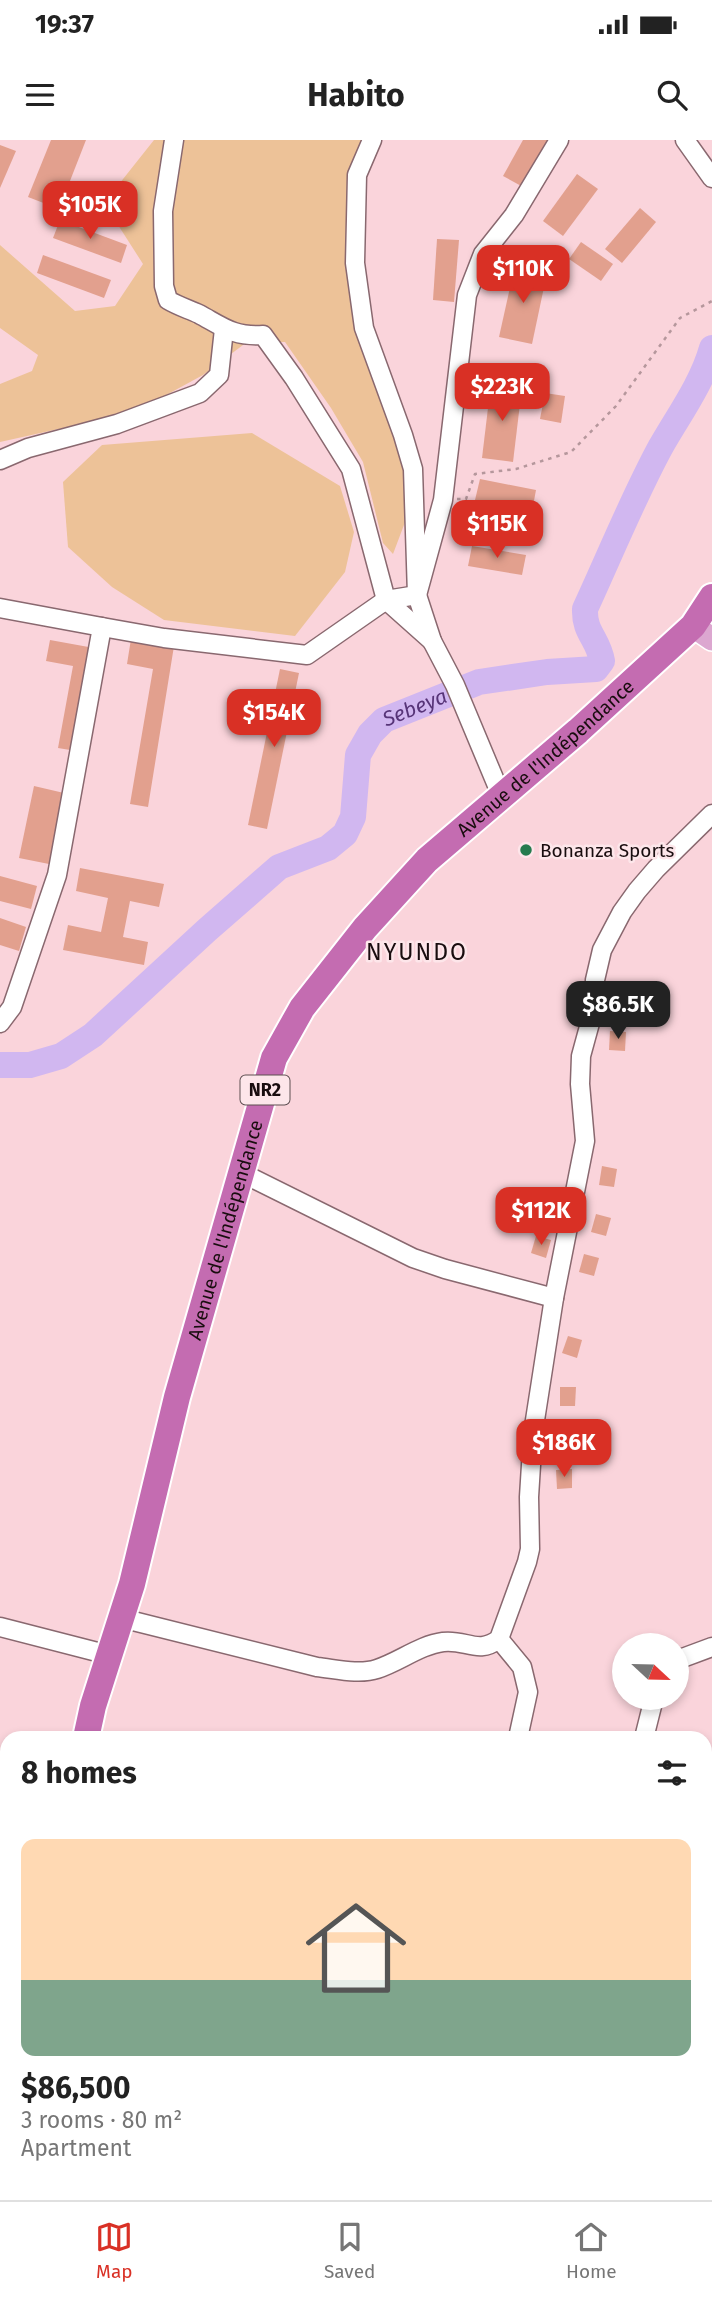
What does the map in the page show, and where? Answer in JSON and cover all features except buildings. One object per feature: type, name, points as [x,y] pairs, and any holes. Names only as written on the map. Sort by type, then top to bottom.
[{"type":"highway","name":"Avenue de l'Indépendance","points":[[88,1731],[132,1584],[177,1397],[274,1058],[302,1008],[365,928],[428,860],[500,795],[702,633],[712,597]]},
{"type":"street","points":[[174,140],[163,211],[164,286],[168,300],[225,329],[246,336],[263,335],[294,378],[351,469],[386,600],[432,641]]},
{"type":"street","points":[[372,140],[357,175],[355,262],[364,328],[403,435],[412,469],[417,595],[432,641],[455,685],[500,795]]},
{"type":"street","points":[[417,595],[443,500],[467,295],[474,272],[483,254],[514,215],[559,140]]},
{"type":"street","points":[[685,140],[712,178]]},
{"type":"street","points":[[0,460],[28,448],[117,424],[200,393],[219,375],[225,329]]},
{"type":"street","points":[[0,608],[164,638],[307,655],[386,600],[417,595]]},
{"type":"street","points":[[0,1023],[12,1007],[57,875],[102,627]]},
{"type":"street","points":[[121,1618],[317,1667],[347,1671],[375,1670],[438,1642],[456,1641],[476,1647],[489,1646],[499,1639],[530,1549],[529,1497],[533,1433],[554,1298],[585,1141],[580,1084],[581,1056],[593,1012],[595,980],[602,950],[622,912],[637,891],[712,814]]},
{"type":"street","points":[[242,1173],[413,1258],[554,1298]]},
{"type":"street","points":[[0,1627],[109,1655]]},
{"type":"street","points":[[499,1639],[523,1667],[528,1692],[520,1731]]},
{"type":"street","points":[[690,1655],[712,1647]]},
{"type":"street","points":[[646,1731],[651,1710]]},
{"type":"path","points":[[443,500],[466,499],[475,474],[516,469],[571,452],[616,406],[680,318],[712,301]]},
{"type":"shaded area","points":[[154,140],[371,140],[350,261],[406,464],[407,517],[393,554],[383,543],[363,462],[331,408],[285,342],[247,342],[203,375],[135,412],[0,442],[0,384],[32,371],[38,355],[0,328],[0,245],[75,311],[115,306],[143,264],[104,203]]},
{"type":"shaded area","points":[[252,433],[340,486],[354,532],[345,572],[295,636],[164,620],[112,587],[68,547],[63,482],[102,445]]},
{"type":"waterway","name":"Sebeya","points":[[0,1065],[30,1065],[61,1056],[93,1035],[279,867],[328,848],[345,834],[353,817],[358,755],[370,734],[384,720],[479,682],[547,672],[596,669],[602,661],[587,624],[585,609],[640,488],[696,387],[712,348]]},
{"type":"place","name":"Bonanza Sports","points":[[526,850]]},
{"type":"district","name":"NYUNDO","points":[[417,952]]}]
